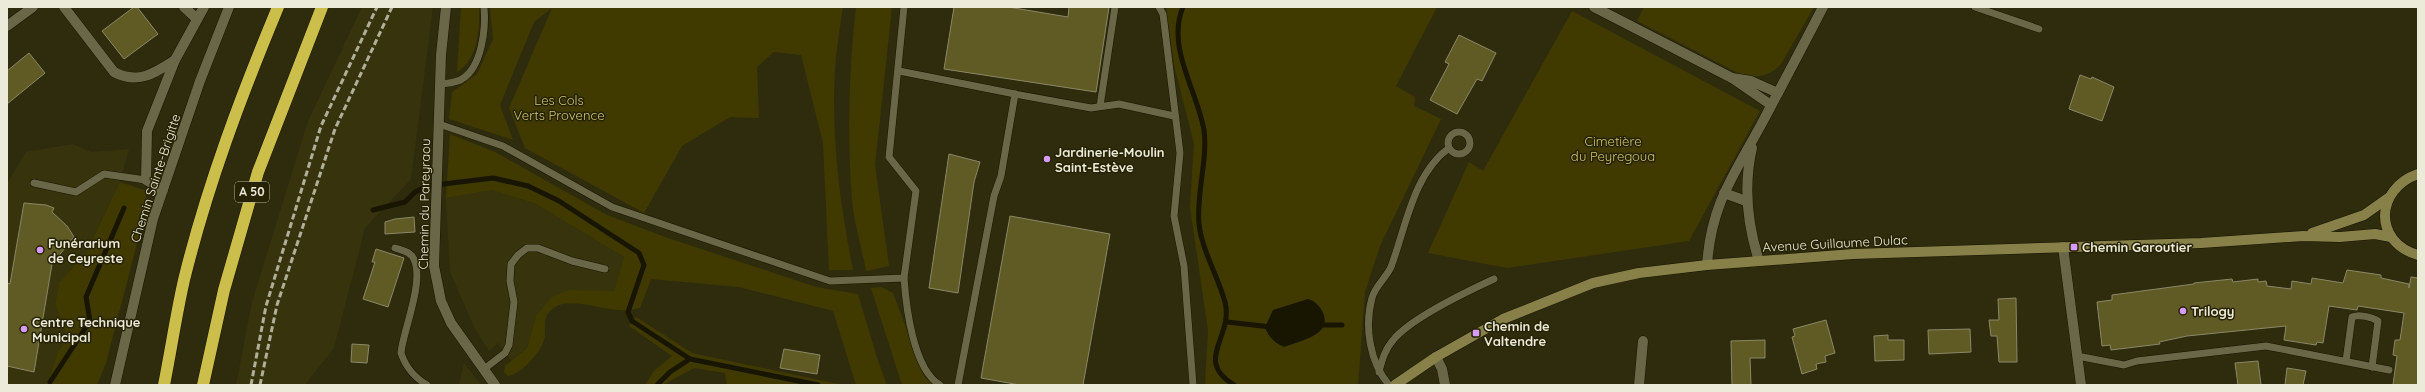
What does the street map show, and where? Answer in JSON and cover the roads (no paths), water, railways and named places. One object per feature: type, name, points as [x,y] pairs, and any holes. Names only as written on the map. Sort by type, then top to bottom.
[{"type":"highway","points":[[164,385],[184,282],[200,220],[224,145],[278,7]]},
{"type":"highway","name":"A 50","points":[[203,385],[224,290],[258,172],[322,7]]},
{"type":"main road","points":[[2303,236],[2364,215],[2388,198],[2396,186],[2407,178],[2418,174]]},
{"type":"main road","points":[[2388,198],[2385,218],[2391,237],[2399,246],[2418,255]]},
{"type":"main road","points":[[2303,236],[2340,237],[2375,234],[2391,237]]},
{"type":"main road","name":"Avenue Guillaume Dulac","points":[[1395,385],[1436,357],[1502,319],[1593,283],[1639,273],[1708,264],[1853,254],[2201,243],[2303,236]]},
{"type":"street","points":[[7,26],[33,7]]},
{"type":"street","points":[[64,7],[114,72],[123,77],[152,76],[175,60]]},
{"type":"street","points":[[184,7],[197,19]]},
{"type":"street","points":[[163,190],[146,180],[147,131],[175,60],[204,7]]},
{"type":"street","name":"Chemin Sainte-Brigitte","points":[[114,385],[153,219],[229,7]]},
{"type":"street","name":"Chemin du Pareyraou","points":[[446,7],[439,124],[434,266],[441,301],[451,323],[495,385]]},
{"type":"street","points":[[1594,7],[1732,78],[1771,105]]},
{"type":"street","points":[[1708,264],[1709,236],[1724,193],[1823,7]]},
{"type":"street","points":[[1732,78],[1751,80],[1778,93]]},
{"type":"street","points":[[1756,134],[1747,170],[1746,201],[1751,234],[1759,261]]},
{"type":"street","points":[[1724,193],[1746,201]]},
{"type":"street","points":[[2063,247],[2081,385]]},
{"type":"street","points":[[1639,385],[1643,341]]},
{"type":"street","points":[[1436,357],[1442,369],[1445,385]]},
{"type":"lane","points":[[441,84],[462,79],[472,69],[480,49],[485,18],[484,7]]},
{"type":"lane","points":[[904,7],[899,71],[889,156],[916,191],[904,278],[908,319],[928,375],[940,385]]},
{"type":"lane","points":[[1100,106],[1115,7]]},
{"type":"lane","points":[[1159,7],[1163,14],[1174,116],[1180,153],[1174,216],[1184,266],[1193,385]]},
{"type":"lane","points":[[1975,7],[2039,29]]},
{"type":"lane","points":[[899,71],[1091,108],[1119,104],[1174,116]]},
{"type":"lane","points":[[958,385],[994,196],[1001,176],[1015,94]]},
{"type":"lane","points":[[439,124],[503,146],[612,207],[830,281],[904,278]]},
{"type":"lane","points":[[1389,385],[1379,373],[1372,352],[1370,324],[1372,298],[1377,285],[1390,268],[1417,191],[1435,161],[1449,148]]},
{"type":"lane","points":[[34,183],[76,192],[104,174],[146,180]]},
{"type":"lane","points":[[395,248],[408,253],[413,258],[416,273],[416,290],[401,353],[404,362],[412,374],[427,385]]},
{"type":"lane","points":[[484,369],[505,353],[509,345],[514,302],[510,281],[511,264],[518,255],[527,248],[538,248],[572,261],[605,269]]},
{"type":"lane","points":[[1379,373],[1384,354],[1394,339],[1404,330],[1462,294],[1494,278]]},
{"type":"lane","points":[[2346,362],[2352,317],[2356,316],[2375,319],[2378,321],[2372,367]]},
{"type":"lane","points":[[2077,356],[2124,365],[2137,361],[2266,346],[2389,370]]},
{"type":"waterway","points":[[1183,7],[1179,22],[1178,37],[1180,53],[1200,115],[1204,130],[1205,142],[1199,201],[1199,224],[1203,244],[1225,302],[1226,315],[1216,357],[1217,366],[1222,376],[1234,385]]},
{"type":"waterway","points":[[373,210],[405,202],[415,192],[427,186],[493,178],[528,186],[559,201],[639,253],[644,265],[628,312],[632,321],[690,359]]},
{"type":"waterway","points":[[50,382],[90,321],[86,297],[124,208]]},
{"type":"waterway","points":[[1227,322],[1271,327]]},
{"type":"waterway","points":[[1319,325],[1342,325]]},
{"type":"waterway","points":[[657,385],[670,372],[690,359],[818,385]]},
{"type":"railway","points":[[251,385],[266,306],[321,126],[377,7]]},
{"type":"railway","points":[[260,385],[277,305],[335,129],[392,7]]},
{"type":"place","name":"Jardinerie-Moulin Saint-Estève","points":[[1047,159]]},
{"type":"place","name":"Chemin Garoutier","points":[[2074,247]]},
{"type":"place","name":"Funérarium de Ceyreste","points":[[40,250]]},
{"type":"place","name":"Trilogy","points":[[2183,311]]},
{"type":"place","name":"Centre Technique Municipal","points":[[24,329]]},
{"type":"place","name":"Chemin de Valtendre","points":[[1476,333]]},
{"type":"park label","name":"Les Cols Verts Provence","points":[[559,108]]},
{"type":"park label","name":"Cimetière du Peyregoua","points":[[1613,148]]}]
